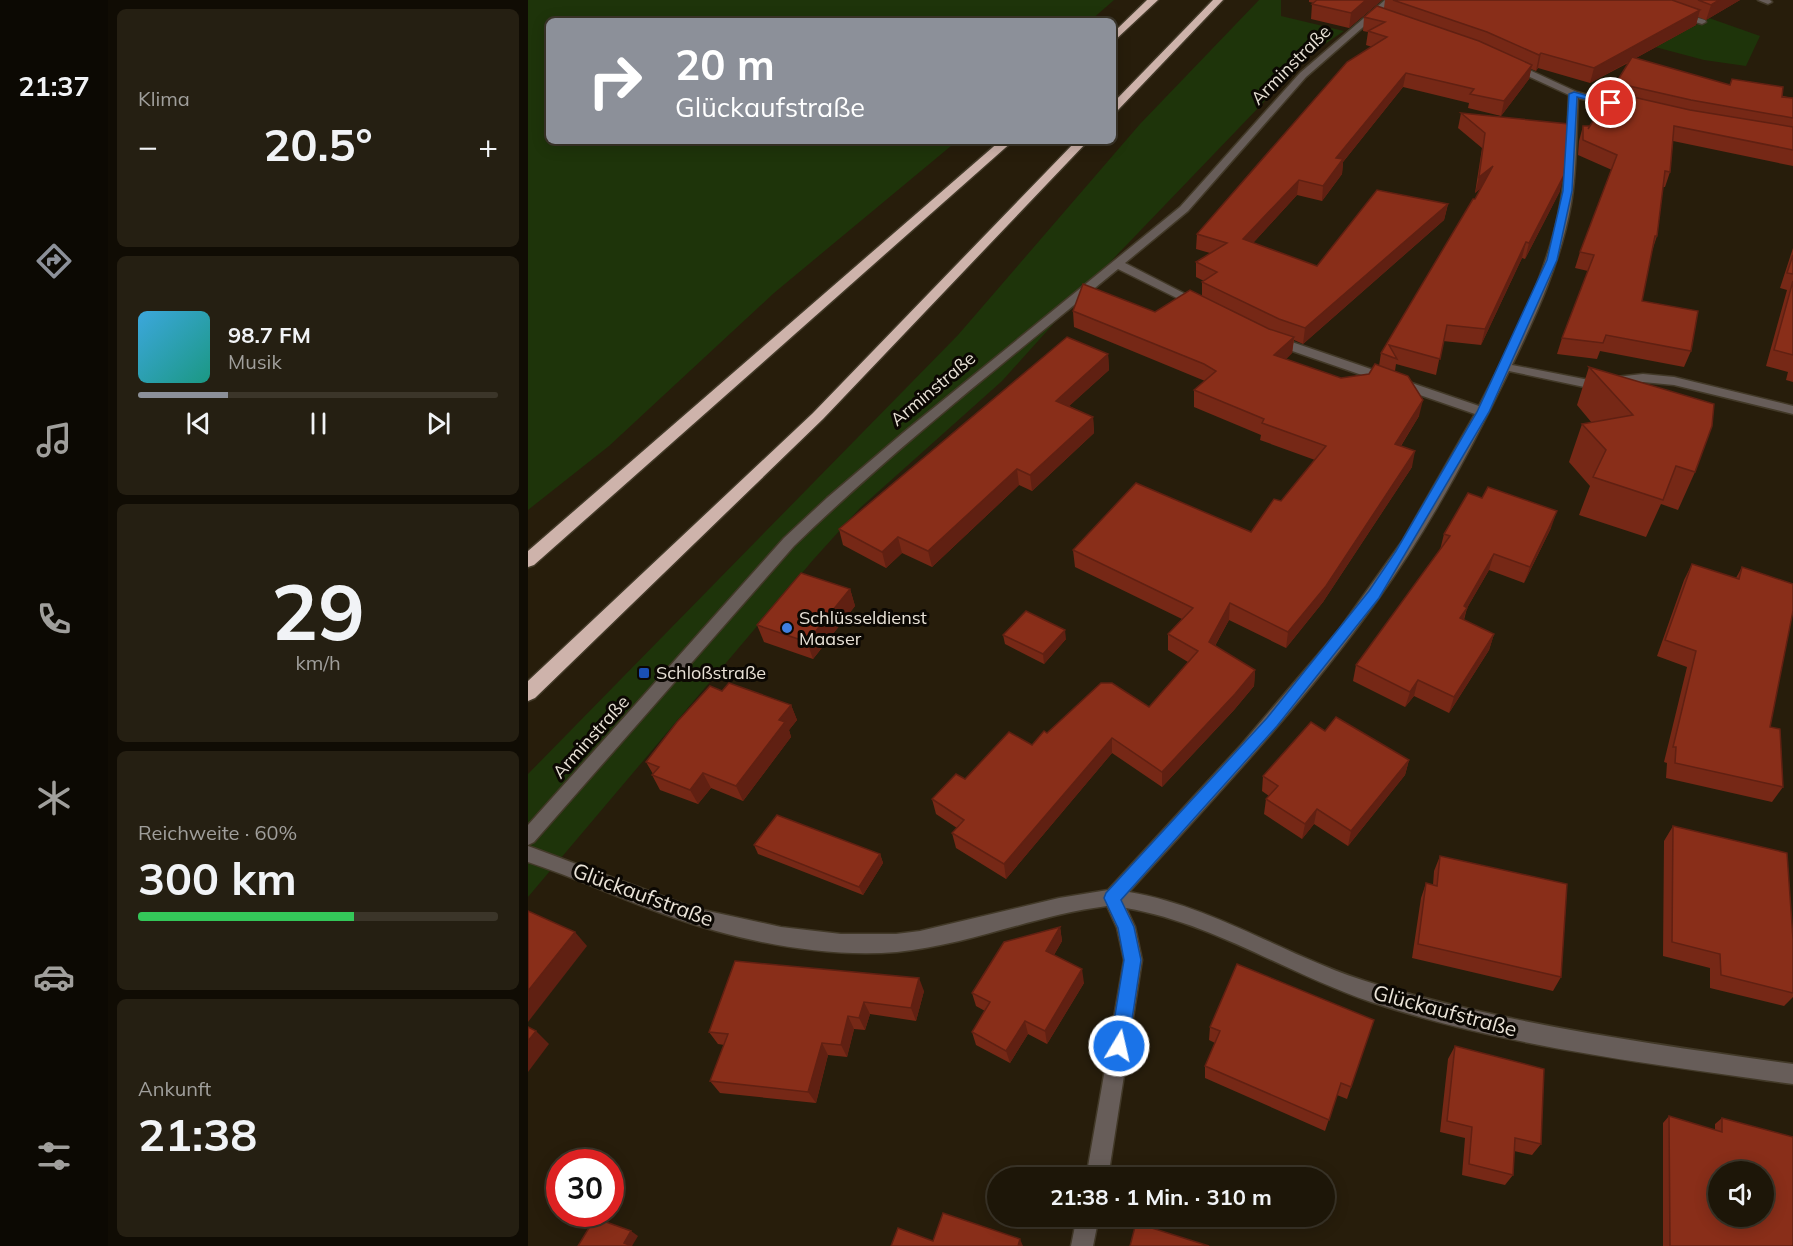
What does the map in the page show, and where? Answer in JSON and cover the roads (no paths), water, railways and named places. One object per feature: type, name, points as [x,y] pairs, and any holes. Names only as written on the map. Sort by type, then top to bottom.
[{"type":"highway","points":[[1116,36],[1153,0]]},
{"type":"highway","points":[[1116,106],[1218,0]]},
{"type":"highway","points":[[528,561],[1004,144]]},
{"type":"highway","points":[[528,693],[818,416],[1079,144]]},
{"type":"street","name":"Arminstraße","points":[[528,837],[789,542],[832,501],[982,373],[1184,209],[1304,75],[1390,0]]},
{"type":"street","points":[[1670,11],[1702,22]]},
{"type":"street","points":[[1373,14],[1384,18]]},
{"type":"street","points":[[1499,59],[1574,94],[1630,108]]},
{"type":"street","points":[[1099,1167],[1133,960],[1126,927],[1112,898],[1272,722],[1374,594],[1445,481],[1505,367],[1544,280],[1558,239],[1568,191],[1574,94]]},
{"type":"street","points":[[1118,264],[1213,312]]},
{"type":"street","points":[[1263,336],[1364,373],[1483,412]]},
{"type":"street","points":[[1505,367],[1589,384],[1643,378],[1674,381],[1793,410]]},
{"type":"street","name":"Glückaufstraße","points":[[528,854],[672,909],[729,925],[804,939],[858,943],[920,941],[957,933],[1047,906],[1112,898],[1184,912],[1340,982],[1421,1006],[1563,1039],[1793,1074]]},
{"type":"street","points":[[1082,1246],[1086,1227]]},
{"type":"place","name":"Schlüsseldienst Maaser","points":[[787,628]]},
{"type":"place","name":"Schloßstraße","points":[[644,673]]}]
